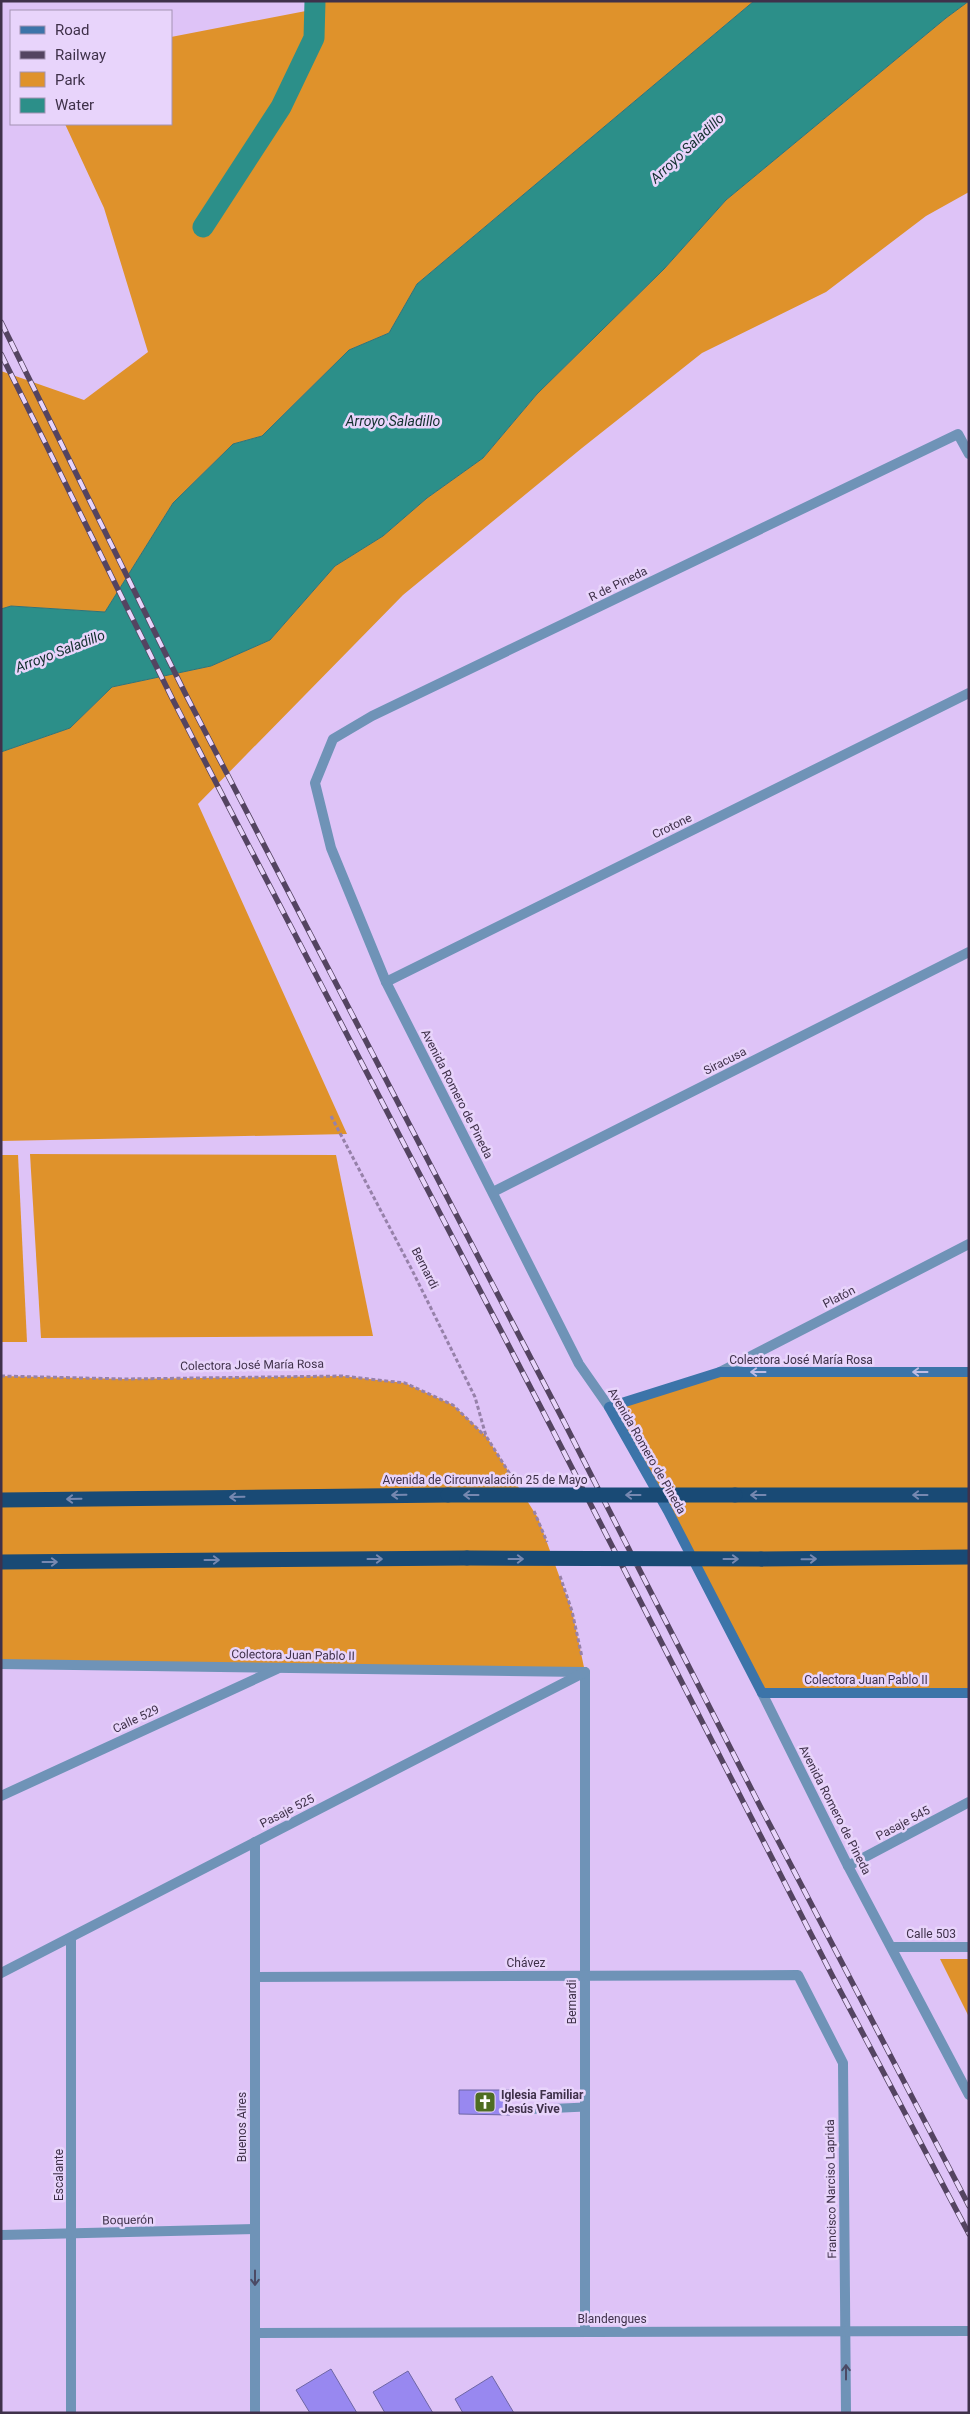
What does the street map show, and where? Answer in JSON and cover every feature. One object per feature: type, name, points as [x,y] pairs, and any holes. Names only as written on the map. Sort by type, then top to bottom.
[{"type":"highway","name":"Avenida de Circunvalación 25 de Mayo","points":[[1,1500],[448,1495],[969,1495]]},
{"type":"highway","points":[[1,1562],[467,1558],[760,1559],[969,1557]]},
{"type":"main road","name":"Colectora José María Rosa","points":[[609,1407],[720,1372],[969,1372]]},
{"type":"main road","name":"Avenida Romero de Pineda","points":[[609,1407],[668,1511],[762,1693]]},
{"type":"main road","name":"Colectora Juan Pablo II","points":[[762,1693],[969,1693]]},
{"type":"street","name":"R de Pineda","points":[[314,783],[333,739],[372,716],[958,434],[969,454]]},
{"type":"street","name":"Crotone","points":[[386,982],[969,693]]},
{"type":"street","name":"Avenida Romero de Pineda","points":[[314,783],[331,848],[386,982],[579,1364],[609,1407]]},
{"type":"street","name":"Siracusa","points":[[493,1192],[969,952]]},
{"type":"street","name":"Platón","points":[[720,1372],[969,1244]]},
{"type":"street","name":"Colectora Juan Pablo II","points":[[1,1664],[585,1672]]},
{"type":"street","name":"Calle 529","points":[[1,1796],[281,1667]]},
{"type":"street","name":"Pasaje 525","points":[[1,1973],[585,1672]]},
{"type":"street","name":"Bernardi","points":[[585,1672],[585,2332]]},
{"type":"street","name":"Avenida Romero de Pineda","points":[[762,1693],[848,1866],[969,2095]]},
{"type":"street","name":"Pasaje 545","points":[[848,1866],[969,1802]]},
{"type":"street","name":"Buenos Aires","points":[[254,2413],[255,1842]]},
{"type":"street","name":"Escalante","points":[[71,1938],[71,2413]]},
{"type":"street","name":"Calle 503","points":[[892,1947],[969,1947]]},
{"type":"street","name":"Chávez","points":[[255,1977],[798,1975]]},
{"type":"street","name":"Francisco Narciso Laprida","points":[[798,1975],[843,2063],[846,2413]]},
{"type":"street","name":"Boquerón","points":[[1,2235],[255,2229]]},
{"type":"street","name":"Blandengues","points":[[254,2334],[969,2331]]},
{"type":"lane","points":[[520,2110],[585,2107]]},
{"type":"path","name":"Bernardi","points":[[331,1116],[412,1270],[475,1397],[486,1436]]},
{"type":"path","name":"Colectora José María Rosa","points":[[1,1376],[125,1379],[342,1376],[405,1383],[453,1405],[486,1436]]},
{"type":"green space","points":[[312,1],[754,1],[417,284],[389,333],[349,350],[262,436],[233,444],[173,503],[105,612],[11,606],[1,609],[1,371],[84,400],[148,352],[104,208],[65,125],[172,125],[172,37],[311,10]]},
{"type":"green space","points":[[969,1],[969,192],[926,216],[826,292],[702,353],[582,448],[403,595],[198,804],[347,1134],[1,1141],[1,752],[70,728],[112,687],[211,666],[270,640],[335,566],[383,536],[427,498],[483,458],[537,394],[664,269],[726,200]]},
{"type":"green space","points":[[30,1154],[336,1155],[373,1336],[41,1338]]},
{"type":"green space","points":[[1,1155],[18,1155],[27,1342],[1,1342]]},
{"type":"green space","points":[[720,1372],[969,1372],[969,1693],[762,1693],[609,1407]]},
{"type":"green space","points":[[1,1376],[125,1379],[342,1376],[405,1383],[453,1405],[486,1436],[538,1518],[572,1611],[585,1672],[1,1664]]},
{"type":"green space","points":[[940,1959],[969,1959],[969,2017]]},
{"type":"water","name":"Arroyo Saladillo","points":[[754,1],[969,1],[726,200],[664,269],[537,394],[483,458],[427,498],[383,536],[335,566],[270,640],[211,666],[112,687],[70,728],[1,752],[1,609],[11,606],[105,612],[173,503],[233,444],[262,436],[349,350],[389,333],[417,284]]},
{"type":"building","name":"Iglesia Familiar Jesús Vive","points":[[459,2090],[510,2090],[510,2115],[459,2114]]},
{"type":"building","points":[[331,2369],[357,2413],[310,2413],[296,2390]]},
{"type":"building","points":[[408,2371],[433,2413],[385,2413],[373,2392]]},
{"type":"building","points":[[492,2376],[514,2413],[463,2413],[455,2399]]},
{"type":"waterway","points":[[203,227],[281,107],[314,38],[315,1]]},
{"type":"railway","points":[[1,322],[185,693],[563,1420],[760,1806],[969,2206]]},
{"type":"railway","points":[[1,354],[173,700],[550,1425],[835,1981],[969,2234]]},
{"type":"place","name":"Iglesia Familiar Jesús Vive","points":[[485,2102]]}]
